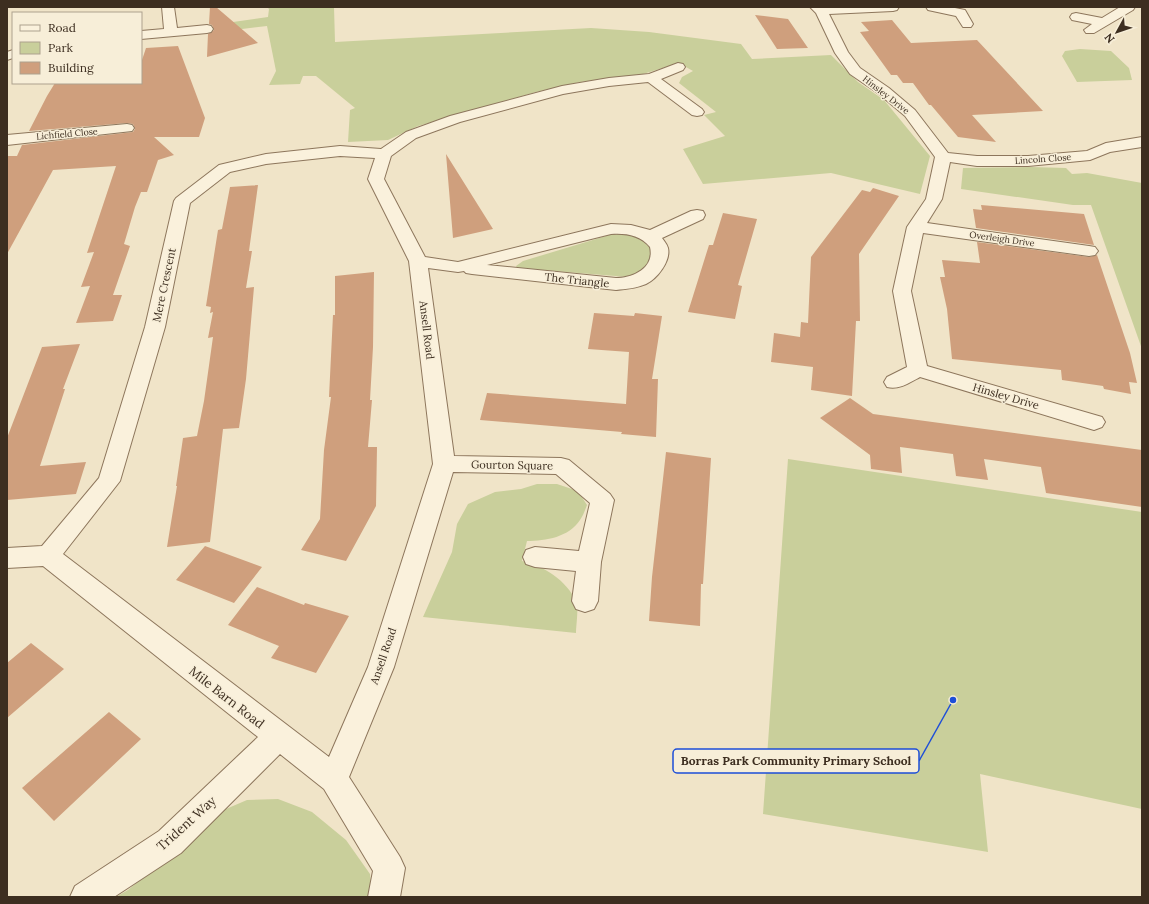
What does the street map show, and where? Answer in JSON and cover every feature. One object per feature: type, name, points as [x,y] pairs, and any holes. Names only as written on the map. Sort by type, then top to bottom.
[{"type":"street","points":[[168,7],[171,32]]},
{"type":"street","points":[[818,9],[893,7]]},
{"type":"street","points":[[932,7],[960,13],[967,24]]},
{"type":"street","points":[[1090,30],[1129,7]]},
{"type":"street","name":"Hinsley Drive","points":[[818,9],[842,53],[855,71],[884,91],[910,113],[943,157]]},
{"type":"street","points":[[1076,16],[1103,22]]},
{"type":"street","points":[[142,35],[207,29]]},
{"type":"street","points":[[384,154],[411,135],[455,119],[562,90],[609,82],[652,78],[678,67]]},
{"type":"street","points":[[652,78],[697,112]]},
{"type":"street","name":"Lichfield Close","points":[[7,140],[130,129]]},
{"type":"street","name":"Lincoln Close","points":[[943,157],[977,161],[1028,162],[1090,155],[1106,148],[1142,142]]},
{"type":"street","name":"Mere Crescent","points":[[48,556],[109,481],[155,327],[182,201],[225,168],[266,159],[340,151],[384,154]]},
{"type":"street","name":"Ansell Road","points":[[334,779],[381,668],[444,464],[418,261],[376,179],[384,154]]},
{"type":"street","points":[[894,382],[918,370],[902,291],[916,227],[934,199],[943,157]]},
{"type":"street","points":[[650,237],[697,215]]},
{"type":"street","name":"Overleigh Drive","points":[[916,227],[1088,251]]},
{"type":"street","name":"The Triangle","points":[[418,261],[458,267],[628,284],[639,281],[649,275],[655,267],[660,255],[659,245],[650,237],[640,231],[625,228],[611,229],[458,267]]},
{"type":"street","name":"Hinsley Drive","points":[[918,370],[1094,422]]},
{"type":"street","name":"Gourton Square","points":[[444,464],[561,466],[602,500],[589,562],[584,601]]},
{"type":"street","points":[[7,558],[48,556]]},
{"type":"street","name":"Mile Barn Road","points":[[48,556],[277,737],[334,779],[389,868],[384,897]]},
{"type":"street","points":[[535,557],[589,562]]},
{"type":"street","name":"Trident Way","points":[[86,897],[170,842],[277,737]]},
{"type":"green space","points":[[267,7],[334,7],[335,42],[591,28],[649,32],[741,44],[752,59],[831,55],[858,82],[884,100],[930,156],[920,194],[831,173],[703,184],[683,149],[725,136],[704,115],[716,112],[679,83],[682,77],[693,71],[679,63],[643,74],[580,82],[536,92],[418,126],[388,140],[348,142],[350,110],[355,108],[316,76],[303,76],[300,84],[269,85],[276,71],[267,26],[226,31],[233,22],[268,17],[269,9]]},
{"type":"green space","points":[[1080,49],[1111,51],[1129,68],[1132,80],[1077,82],[1062,56],[1065,51]]},
{"type":"green space","points":[[963,168],[1066,168],[1072,174],[1087,173],[1142,183],[1142,349],[1091,205],[1073,205],[961,189]]},
{"type":"green space","points":[[616,233],[628,234],[636,237],[652,250],[647,265],[643,271],[628,277],[517,268],[516,266],[523,261]]},
{"type":"green space","points":[[788,459],[1142,512],[1142,809],[980,774],[988,852],[763,814]]},
{"type":"green space","points":[[537,484],[557,484],[578,491],[587,505],[581,518],[570,530],[549,539],[527,541],[522,561],[546,570],[567,587],[577,604],[576,633],[423,617],[452,552],[457,524],[468,504],[495,492],[521,489]]},
{"type":"green space","points":[[278,799],[312,812],[346,840],[370,874],[372,897],[116,897],[128,890],[173,853],[219,812],[247,800]]},
{"type":"building","points":[[210,7],[216,7],[258,43],[207,57],[208,34],[214,30],[212,25],[209,24]]},
{"type":"building","points":[[755,15],[788,19],[808,48],[777,49]]},
{"type":"building","points":[[892,20],[911,43],[977,40],[1043,111],[972,115],[996,142],[958,137],[931,105],[929,105],[913,83],[903,83],[897,75],[891,75],[860,32],[869,31],[861,22]]},
{"type":"building","points":[[178,46],[205,118],[199,137],[154,137],[174,155],[158,160],[147,192],[141,192],[135,207],[124,244],[130,246],[113,295],[122,295],[113,321],[76,323],[90,286],[81,287],[94,252],[87,253],[116,166],[53,170],[7,254],[7,156],[17,156],[22,145],[133,132],[135,129],[133,124],[127,123],[29,131],[54,84],[142,84],[142,60],[146,48]]},
{"type":"building","points":[[446,154],[493,229],[453,238]]},
{"type":"building","points":[[258,185],[249,251],[252,251],[246,288],[254,287],[246,379],[239,428],[223,429],[210,542],[167,547],[183,438],[197,436],[204,401],[213,337],[208,338],[213,312],[210,313],[211,307],[206,306],[218,230],[222,229],[230,187]]},
{"type":"building","points":[[873,188],[899,196],[859,254],[860,321],[856,321],[852,396],[811,390],[813,367],[771,362],[774,333],[800,337],[801,322],[808,323],[811,257],[862,190],[870,192]]},
{"type":"building","points":[[981,205],[1084,214],[1094,245],[976,228],[973,209],[982,210]]},
{"type":"building","points":[[723,213],[757,219],[738,285],[742,286],[735,319],[688,312],[709,245],[713,245]]},
{"type":"building","points":[[977,242],[1089,257],[1097,255],[1130,353],[1137,383],[1129,382],[1131,394],[1104,389],[1103,386],[1062,380],[1061,370],[952,359],[947,309],[940,277],[945,277],[942,260],[980,263]]},
{"type":"building","points":[[374,272],[373,347],[370,400],[372,400],[368,447],[377,447],[376,506],[346,561],[301,550],[320,519],[324,450],[331,397],[329,397],[333,315],[335,315],[335,276]]},
{"type":"building","points":[[594,313],[634,316],[635,313],[662,316],[652,379],[658,379],[656,437],[621,434],[622,432],[480,420],[487,393],[626,404],[629,352],[588,349]]},
{"type":"building","points":[[80,344],[63,389],[65,389],[40,466],[86,462],[76,494],[7,500],[7,438],[42,347]]},
{"type":"building","points":[[850,398],[873,414],[1142,450],[1142,507],[1046,493],[1041,467],[984,459],[988,480],[956,476],[953,454],[900,447],[902,473],[871,469],[870,455],[820,418]]},
{"type":"building","points":[[666,452],[711,458],[703,584],[701,584],[700,626],[649,621],[652,577]]},
{"type":"building","points":[[205,546],[262,567],[234,603],[176,580]]},
{"type":"building","points":[[257,587],[304,605],[305,603],[349,616],[316,673],[271,658],[279,646],[228,625]]},
{"type":"building","points":[[31,643],[64,669],[7,718],[7,663]]},
{"type":"building","points":[[109,712],[141,739],[54,821],[22,788]]},
{"type":"place","name":"Borras Park Community Primary School","points":[[953,700]]}]
